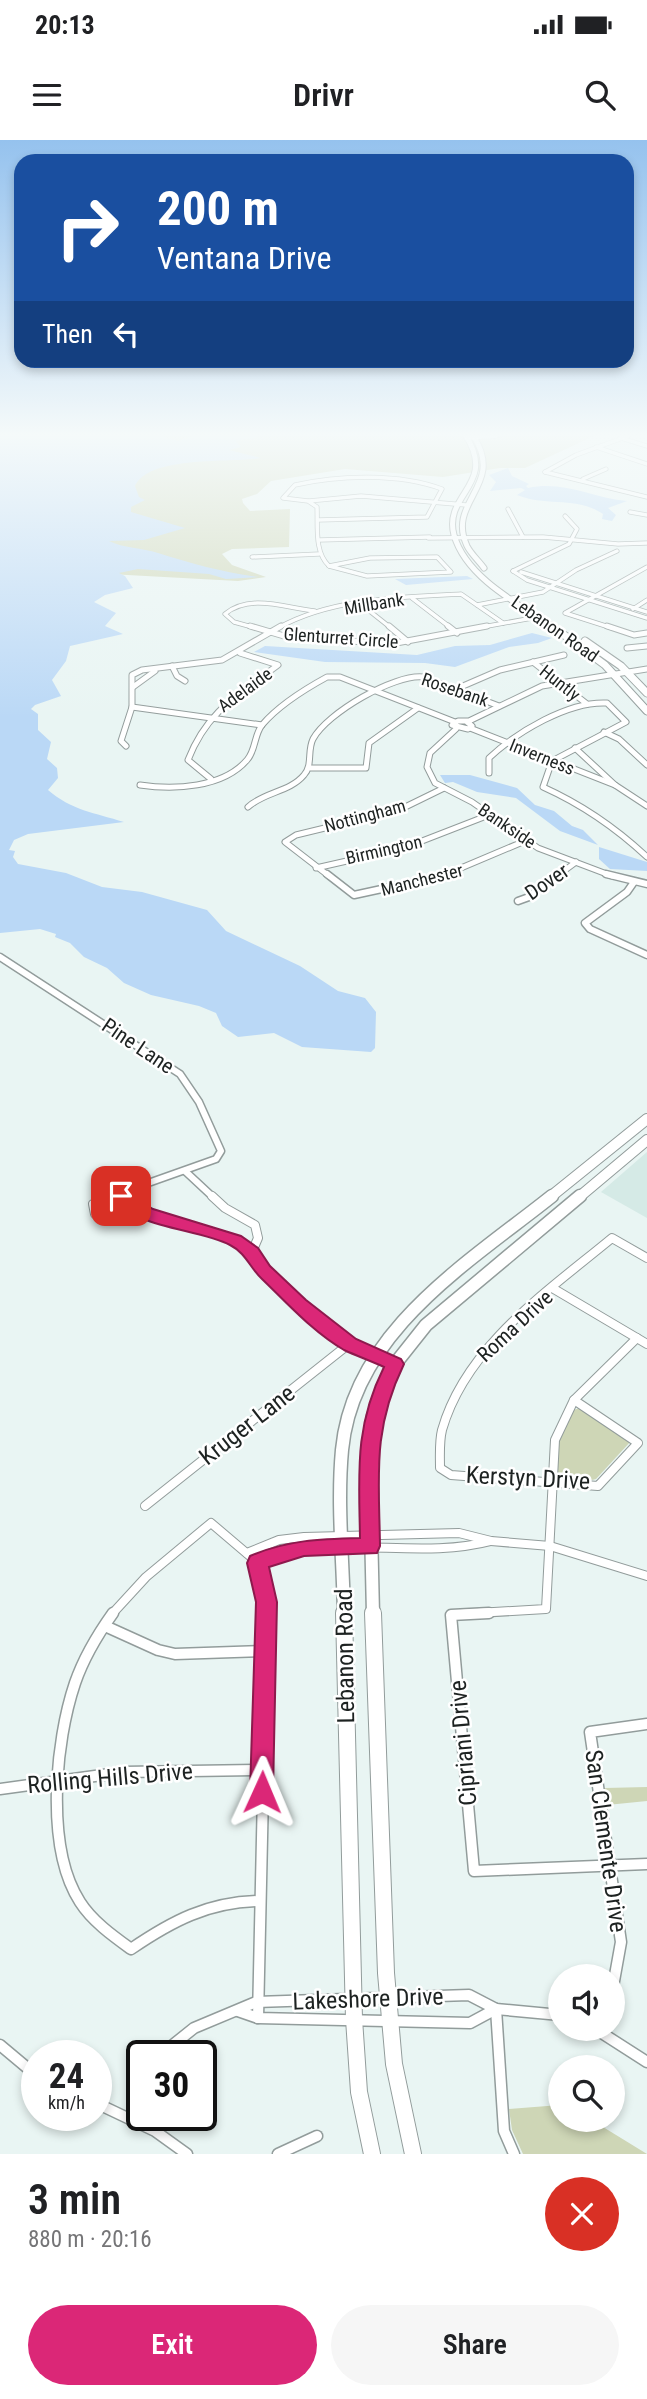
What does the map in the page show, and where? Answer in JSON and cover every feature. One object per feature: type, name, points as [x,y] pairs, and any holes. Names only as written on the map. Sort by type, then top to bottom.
[{"type":"main road","points":[[454,530],[455,538]]},
{"type":"main road","points":[[463,530],[465,538]]},
{"type":"main road","name":"Lebanon Road","points":[[455,538],[473,566],[627,672],[647,693]]},
{"type":"main road","name":"Lebanon Road","points":[[465,538],[480,564],[538,617],[617,674],[647,711]]},
{"type":"main road","name":"Lebanon Road","points":[[372,2154],[359,2092],[353,2000],[342,1448],[352,1407],[374,1357],[390,1334],[437,1288],[647,1119]]},
{"type":"main road","name":"Lebanon Road","points":[[413,2154],[399,2098],[388,2000],[370,1540],[369,1443],[381,1392],[395,1364],[426,1325],[647,1140]]},
{"type":"street","points":[[318,530],[321,562],[329,566],[359,575],[450,573],[440,557],[370,558],[329,566]]},
{"type":"street","points":[[519,530],[523,537]]},
{"type":"street","points":[[513,570],[565,546],[573,539],[576,530]]},
{"type":"street","points":[[319,540],[523,537],[647,543]]},
{"type":"street","points":[[367,539],[370,558]]},
{"type":"street","points":[[476,604],[549,589],[576,570],[617,551]]},
{"type":"street","points":[[252,557],[319,554]]},
{"type":"street","points":[[644,635],[565,613],[647,567]]},
{"type":"street","points":[[513,570],[549,589],[647,618]]},
{"type":"street","points":[[513,570],[647,612]]},
{"type":"street","name":"Millbank","points":[[172,666],[148,674],[133,687],[130,683],[132,675],[142,670],[172,666],[215,662],[240,653],[302,617],[362,605],[461,594],[476,604]]},
{"type":"street","points":[[412,598],[457,633]]},
{"type":"street","points":[[627,611],[647,600]]},
{"type":"street","name":"Glenturret Circle","points":[[331,611],[299,610],[262,603],[233,607],[225,614],[234,622],[272,632],[341,641],[408,642],[538,617]]},
{"type":"street","points":[[476,604],[503,623]]},
{"type":"street","points":[[362,605],[408,642]]},
{"type":"street","name":"Glenturret Circle","points":[[299,610],[302,617]]},
{"type":"street","points":[[627,648],[647,646]]},
{"type":"street","name":"Adelaide","points":[[211,779],[188,760],[196,735],[209,716],[278,665],[240,653]]},
{"type":"street","points":[[455,689],[500,670],[564,655]]},
{"type":"street","name":"Huntly","points":[[533,662],[587,704]]},
{"type":"street","points":[[172,666],[177,676],[185,681]]},
{"type":"street","points":[[140,785],[174,788],[211,779],[246,761],[262,725],[327,677],[340,677],[456,725],[469,725],[499,706],[531,691],[561,682],[647,669]]},
{"type":"street","name":"Rosebank","points":[[376,691],[411,676],[499,706]]},
{"type":"street","points":[[126,746],[121,741],[132,707],[133,687]]},
{"type":"street","points":[[248,807],[258,798],[304,776],[310,768],[310,743],[315,734],[356,702],[376,691]]},
{"type":"street","points":[[489,773],[489,758],[508,743],[587,704],[610,704],[625,724],[604,732],[552,761],[543,787],[581,804],[623,834],[647,857]]},
{"type":"street","points":[[132,707],[262,725]]},
{"type":"street","points":[[310,768],[366,768],[369,743],[397,720],[418,708]]},
{"type":"street","name":"Bankside","points":[[456,725],[439,740],[428,756],[430,777],[525,841],[576,862],[647,884]]},
{"type":"street","name":"Inverness","points":[[469,725],[615,785]]},
{"type":"street","points":[[604,732],[619,739],[647,765]]},
{"type":"street","name":"Inverness","points":[[575,748],[615,785],[647,806]]},
{"type":"street","name":"Nottingham","points":[[316,867],[285,841],[399,810],[444,788]]},
{"type":"street","name":"Birmington","points":[[316,867],[404,848],[489,815]]},
{"type":"street","name":"Manchester","points":[[316,867],[354,895],[452,874],[525,841]]},
{"type":"street","name":"Dover","points":[[518,901],[529,897],[576,862]]},
{"type":"street","points":[[634,882],[627,892],[588,919],[585,926],[647,955]]},
{"type":"street","points":[[638,951],[647,944]]},
{"type":"street","name":"Pine Lane","points":[[0,957],[163,1061],[186,1080],[200,1101],[221,1152],[216,1159],[94,1203],[92,1210],[95,1213]]},
{"type":"street","points":[[185,1171],[225,1208],[255,1225],[258,1238],[252,1252]]},
{"type":"street","points":[[123,1192],[122,1200],[132,1207],[226,1236],[252,1252],[264,1270],[289,1295],[349,1344],[395,1364]]},
{"type":"street","name":"Roma Drive","points":[[444,1472],[440,1468],[439,1447],[450,1409],[467,1373],[491,1343],[612,1238],[647,1258]]},
{"type":"street","points":[[554,1289],[647,1344]]},
{"type":"street","points":[[550,1546],[555,1440],[574,1400],[637,1338]]},
{"type":"street","name":"Kruger Lane","points":[[145,1506],[349,1344]]},
{"type":"street","name":"Kerstyn Drive","points":[[444,1472],[598,1486],[638,1443],[634,1437],[574,1400]]},
{"type":"street","points":[[258,2018],[256,2002],[259,1901],[265,1651],[267,1602],[258,1563],[211,1524],[137,1586],[90,1649],[73,1690],[62,1730],[60,1832],[66,1869],[79,1900],[108,1933],[131,1948],[192,1910],[237,1901],[259,1901]]},
{"type":"street","points":[[258,1563],[279,1553],[343,1542],[459,1533],[491,1541],[550,1546],[647,1576]]},
{"type":"street","points":[[247,1552],[279,1540],[343,1542]]},
{"type":"street","points":[[370,1540],[439,1550],[471,1547],[491,1541]]},
{"type":"street","name":"Cipriani Drive","points":[[550,1546],[546,1609],[452,1615],[474,1871],[611,1866]]},
{"type":"street","points":[[105,1626],[158,1650],[175,1654],[265,1651]]},
{"type":"street","name":"San Clemente Drive","points":[[617,1964],[621,1942],[590,1732],[647,1724]]},
{"type":"street","name":"Rolling Hills Drive","points":[[0,1788],[124,1772],[262,1770]]},
{"type":"street","points":[[611,1866],[647,1864]]},
{"type":"street","name":"Lakeshore Drive","points":[[178,2040],[196,2025],[256,2002],[388,2000],[469,1995],[496,2009],[548,2014]]},
{"type":"street","points":[[496,2009],[504,2131],[514,2154]]},
{"type":"street","name":"Lakeshore Drive","points":[[238,2011],[258,2018],[470,2023],[496,2009]]},
{"type":"street","points":[[616,2041],[647,2062]]},
{"type":"street","points":[[0,2045],[21,2063]]},
{"type":"street","points":[[157,2131],[169,2137],[187,2154]]},
{"type":"street","points":[[278,2154],[317,2136]]},
{"type":"shaded area","points":[[647,1152],[647,1218],[601,1192]]},
{"type":"green space","points":[[74,530],[289,530],[289,547],[232,549],[222,554],[232,565],[266,577],[238,581],[72,572]]},
{"type":"green space","points":[[580,1408],[631,1441],[596,1479],[591,1480],[569,1479],[557,1472],[559,1439],[573,1410]]},
{"type":"green space","points":[[647,1787],[647,1801],[607,1805],[605,1788]]},
{"type":"green space","points":[[548,2106],[548,2132],[611,2132],[647,2154],[523,2154],[512,2130],[509,2109]]},
{"type":"water","points":[[0,530],[178,530],[144,540],[109,541],[220,570],[259,577],[226,579],[209,574],[138,569],[119,573],[125,576],[133,588],[105,595],[94,602],[116,613],[105,626],[123,634],[70,646],[66,661],[52,680],[61,696],[31,709],[38,714],[38,730],[51,742],[47,759],[57,768],[58,778],[48,790],[75,807],[124,822],[28,834],[14,840],[9,850],[15,851],[13,857],[18,864],[66,873],[102,887],[142,892],[207,910],[226,931],[300,966],[338,991],[365,998],[376,1012],[375,1048],[371,1052],[302,1047],[274,1033],[238,1037],[222,1026],[216,1013],[199,1006],[151,995],[124,983],[107,968],[84,957],[70,943],[55,937],[56,934],[40,929],[0,933]]},
{"type":"water","points":[[467,576],[473,579],[406,585],[395,579]]},
{"type":"water","points":[[532,633],[552,638],[509,647],[455,667],[425,663],[325,662],[254,652],[265,646],[417,655],[455,646],[490,645]]},
{"type":"water","points":[[440,775],[470,775],[517,788],[535,805],[554,811],[572,826],[583,830],[598,845],[560,831],[516,798],[477,792],[453,782],[445,783]]},
{"type":"water","points":[[599,847],[647,862],[647,871],[610,869],[599,859]]},
{"type":"route","points":[[121,1196],[125,1203],[147,1213],[235,1240],[252,1252],[264,1270],[300,1304],[349,1344],[395,1364],[373,1416],[369,1443],[370,1546],[304,1548],[279,1553],[258,1563],[267,1602],[262,1792]]}]
